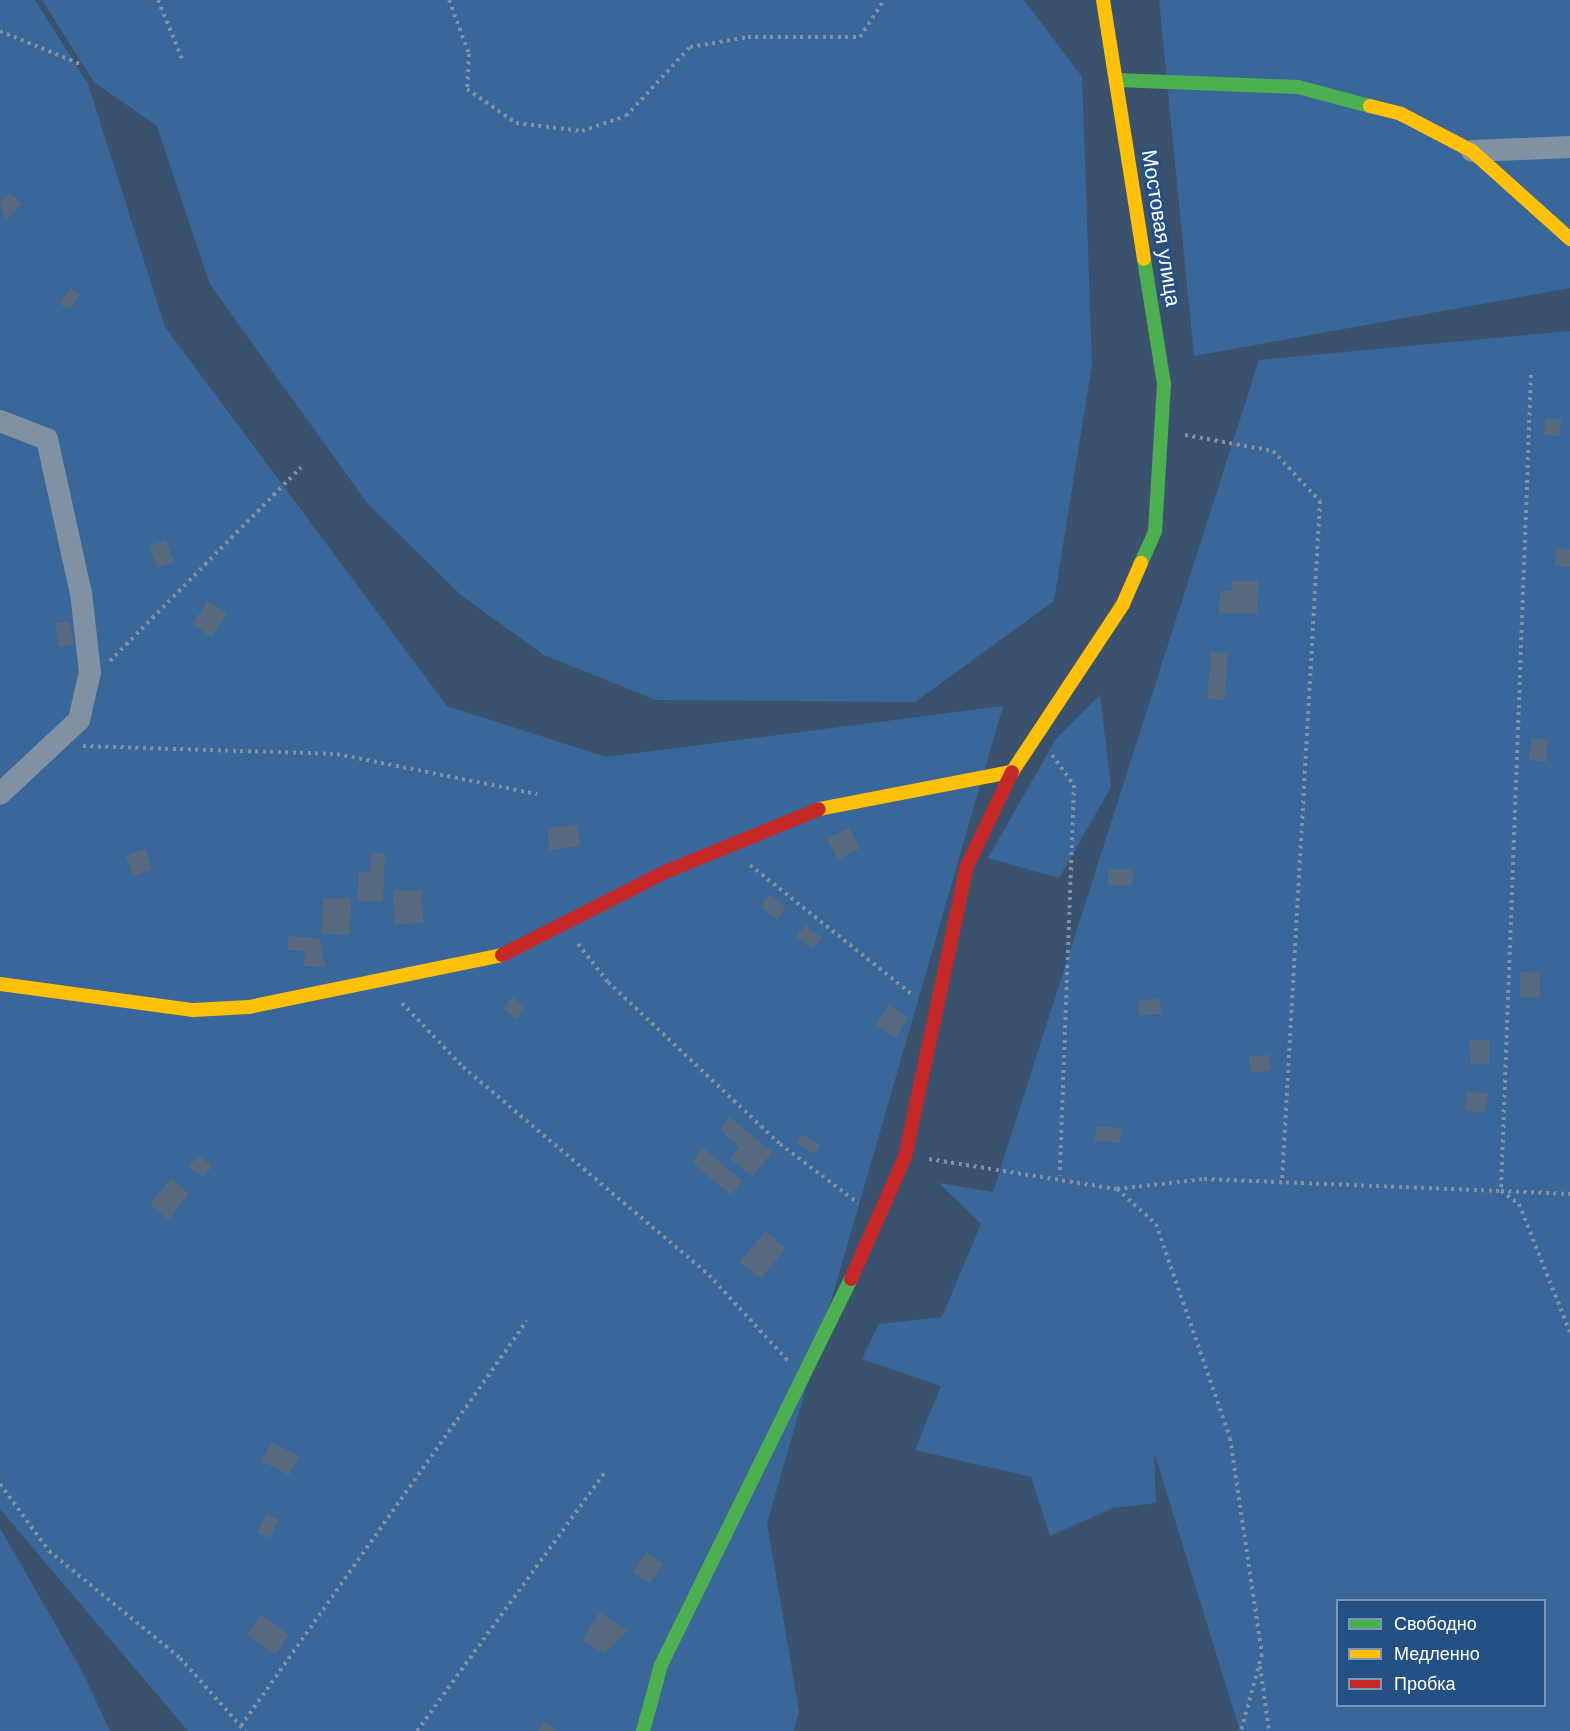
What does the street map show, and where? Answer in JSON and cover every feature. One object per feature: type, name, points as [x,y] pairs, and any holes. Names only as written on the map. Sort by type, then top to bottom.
[{"type":"street","name":"Мостовая улица","points":[[643,1731],[661,1665],[805,1381],[905,1157],[933,1011],[967,867],[1012,772],[1123,604],[1155,531],[1164,432],[1159,342],[1103,0]]},
{"type":"street","points":[[1116,80],[1298,87],[1345,96],[1441,130],[1472,152],[1570,238]]},
{"type":"street","points":[[1472,152],[1570,147]]},
{"type":"street","points":[[0,421],[47,439],[81,593],[87,684],[79,720],[0,794]]},
{"type":"street","points":[[0,984],[193,1010],[249,1006],[383,983],[503,955],[565,927],[730,842],[819,809],[1012,772]]},
{"type":"path","points":[[158,0],[182,59]]},
{"type":"path","points":[[449,0],[470,54],[467,89],[516,123],[582,131],[626,116],[690,47],[748,37],[860,37],[884,0]]},
{"type":"path","points":[[0,31],[80,64]]},
{"type":"path","points":[[1501,1191],[1531,375]]},
{"type":"path","points":[[1164,432],[1273,450],[1320,501],[1282,1180]]},
{"type":"path","points":[[87,684],[301,467]]},
{"type":"path","points":[[1037,735],[1074,785],[1060,1176]]},
{"type":"path","points":[[51,746],[337,754],[537,794]]},
{"type":"path","points":[[730,842],[754,869],[933,1011]]},
{"type":"path","points":[[565,927],[608,982],[780,1144],[877,1218]]},
{"type":"path","points":[[383,983],[463,1067],[709,1275],[805,1381]]},
{"type":"path","points":[[905,1157],[1060,1176],[1117,1189],[1204,1179],[1282,1180],[1570,1194]]},
{"type":"path","points":[[1117,1189],[1156,1224],[1230,1438],[1269,1731]]},
{"type":"path","points":[[1501,1191],[1519,1204],[1570,1332]]},
{"type":"path","points":[[241,1726],[527,1321]]},
{"type":"path","points":[[417,1731],[606,1471]]},
{"type":"path","points":[[0,1484],[49,1551],[180,1658],[245,1731]]},
{"type":"path","points":[[1241,1731],[1260,1662]]},
{"type":"shaded area","points":[[0,0],[35,0],[88,84],[165,327],[447,706],[606,757],[1003,706],[767,1523],[799,1711],[794,1731],[188,1731],[0,1509]]},
{"type":"shaded area","points":[[42,0],[1024,0],[1082,77],[1092,364],[1054,601],[915,702],[656,700],[544,655],[461,595],[367,503],[210,284],[157,126],[94,82]]},
{"type":"shaded area","points":[[1159,0],[1570,0],[1570,288],[1194,356]]},
{"type":"shaded area","points":[[1570,331],[1570,1731],[1240,1731],[1154,1452],[1156,1503],[1113,1508],[1050,1536],[1031,1477],[915,1450],[941,1386],[862,1359],[879,1324],[942,1317],[981,1224],[939,1183],[993,1192],[1259,360]]},
{"type":"shaded area","points":[[1100,695],[1111,787],[1059,878],[988,858],[1056,739]]},
{"type":"shaded area","points":[[0,1528],[82,1671],[110,1731],[0,1731]]},
{"type":"building","points":[[10,192],[22,205],[6,220],[0,202]]},
{"type":"building","points":[[70,288],[80,295],[70,310],[60,304]]},
{"type":"building","points":[[1546,418],[1561,419],[1560,436],[1544,435]]},
{"type":"building","points":[[166,540],[174,562],[157,568],[149,546]]},
{"type":"building","points":[[1556,548],[1570,549],[1570,567],[1555,566]]},
{"type":"building","points":[[1232,581],[1258,581],[1257,614],[1219,613],[1220,591],[1232,591]]},
{"type":"building","points":[[208,601],[227,614],[211,637],[192,624]]},
{"type":"building","points":[[69,621],[74,644],[59,647],[55,623]]},
{"type":"building","points":[[1211,652],[1228,653],[1224,700],[1207,699]]},
{"type":"building","points":[[1531,738],[1548,740],[1546,762],[1529,760]]},
{"type":"building","points":[[577,824],[580,846],[549,850],[547,828]]},
{"type":"building","points":[[849,828],[860,848],[838,860],[827,839]]},
{"type":"building","points":[[145,849],[152,870],[133,876],[126,856]]},
{"type":"building","points":[[371,853],[385,854],[383,901],[358,901],[359,872],[370,872]]},
{"type":"building","points":[[1108,869],[1133,869],[1132,886],[1108,886]]},
{"type":"building","points":[[393,890],[422,890],[423,923],[394,924]]},
{"type":"building","points":[[770,895],[786,908],[777,920],[760,907]]},
{"type":"building","points":[[323,898],[351,898],[350,935],[321,934]]},
{"type":"building","points":[[805,925],[822,938],[813,949],[796,937]]},
{"type":"building","points":[[288,936],[319,938],[326,967],[304,966],[305,951],[288,950]]},
{"type":"building","points":[[1520,972],[1540,973],[1540,998],[1520,998]]},
{"type":"building","points":[[513,997],[525,1009],[515,1019],[503,1008]]},
{"type":"building","points":[[1160,999],[1161,1014],[1139,1015],[1138,1000]]},
{"type":"building","points":[[889,1005],[908,1018],[895,1038],[876,1025]]},
{"type":"building","points":[[1470,1040],[1489,1040],[1489,1064],[1471,1064]]},
{"type":"building","points":[[1270,1055],[1271,1071],[1250,1072],[1249,1056]]},
{"type":"building","points":[[1466,1092],[1488,1093],[1486,1112],[1465,1111]]},
{"type":"building","points":[[730,1117],[772,1152],[752,1177],[730,1158],[739,1147],[720,1130]]},
{"type":"building","points":[[1096,1126],[1121,1128],[1120,1143],[1095,1141]]},
{"type":"building","points":[[804,1134],[820,1146],[814,1154],[797,1143]]},
{"type":"building","points":[[703,1148],[742,1181],[731,1195],[692,1162]]},
{"type":"building","points":[[198,1155],[212,1166],[203,1178],[189,1167]]},
{"type":"building","points":[[171,1178],[189,1194],[168,1220],[150,1204]]},
{"type":"building","points":[[765,1231],[786,1248],[761,1279],[740,1262]]},
{"type":"building","points":[[271,1442],[299,1456],[289,1475],[262,1461]]},
{"type":"building","points":[[267,1513],[279,1520],[269,1538],[257,1532]]},
{"type":"building","points":[[646,1552],[663,1564],[650,1583],[633,1572]]},
{"type":"building","points":[[600,1612],[628,1631],[604,1654],[582,1640]]},
{"type":"building","points":[[261,1614],[289,1635],[275,1655],[247,1635]]},
{"type":"building","points":[[545,1721],[557,1731],[537,1731]]},
{"type":"traffic: fast","points":[[1116,80],[1298,87],[1370,106]]},
{"type":"traffic: fast","points":[[1141,563],[1155,531],[1164,384],[1144,259]]},
{"type":"traffic: fast","points":[[643,1731],[661,1665],[851,1279]]},
{"type":"traffic: slow","points":[[1103,0],[1144,259]]},
{"type":"traffic: slow","points":[[1370,106],[1401,114],[1472,151],[1570,239]]},
{"type":"traffic: slow","points":[[819,809],[1012,772],[1123,604],[1141,563]]},
{"type":"traffic: slow","points":[[0,984],[193,1010],[249,1007],[502,955]]},
{"type":"traffic: jam","points":[[851,1279],[905,1157],[967,866],[1012,772]]},
{"type":"traffic: jam","points":[[502,955],[665,872],[819,809]]}]
